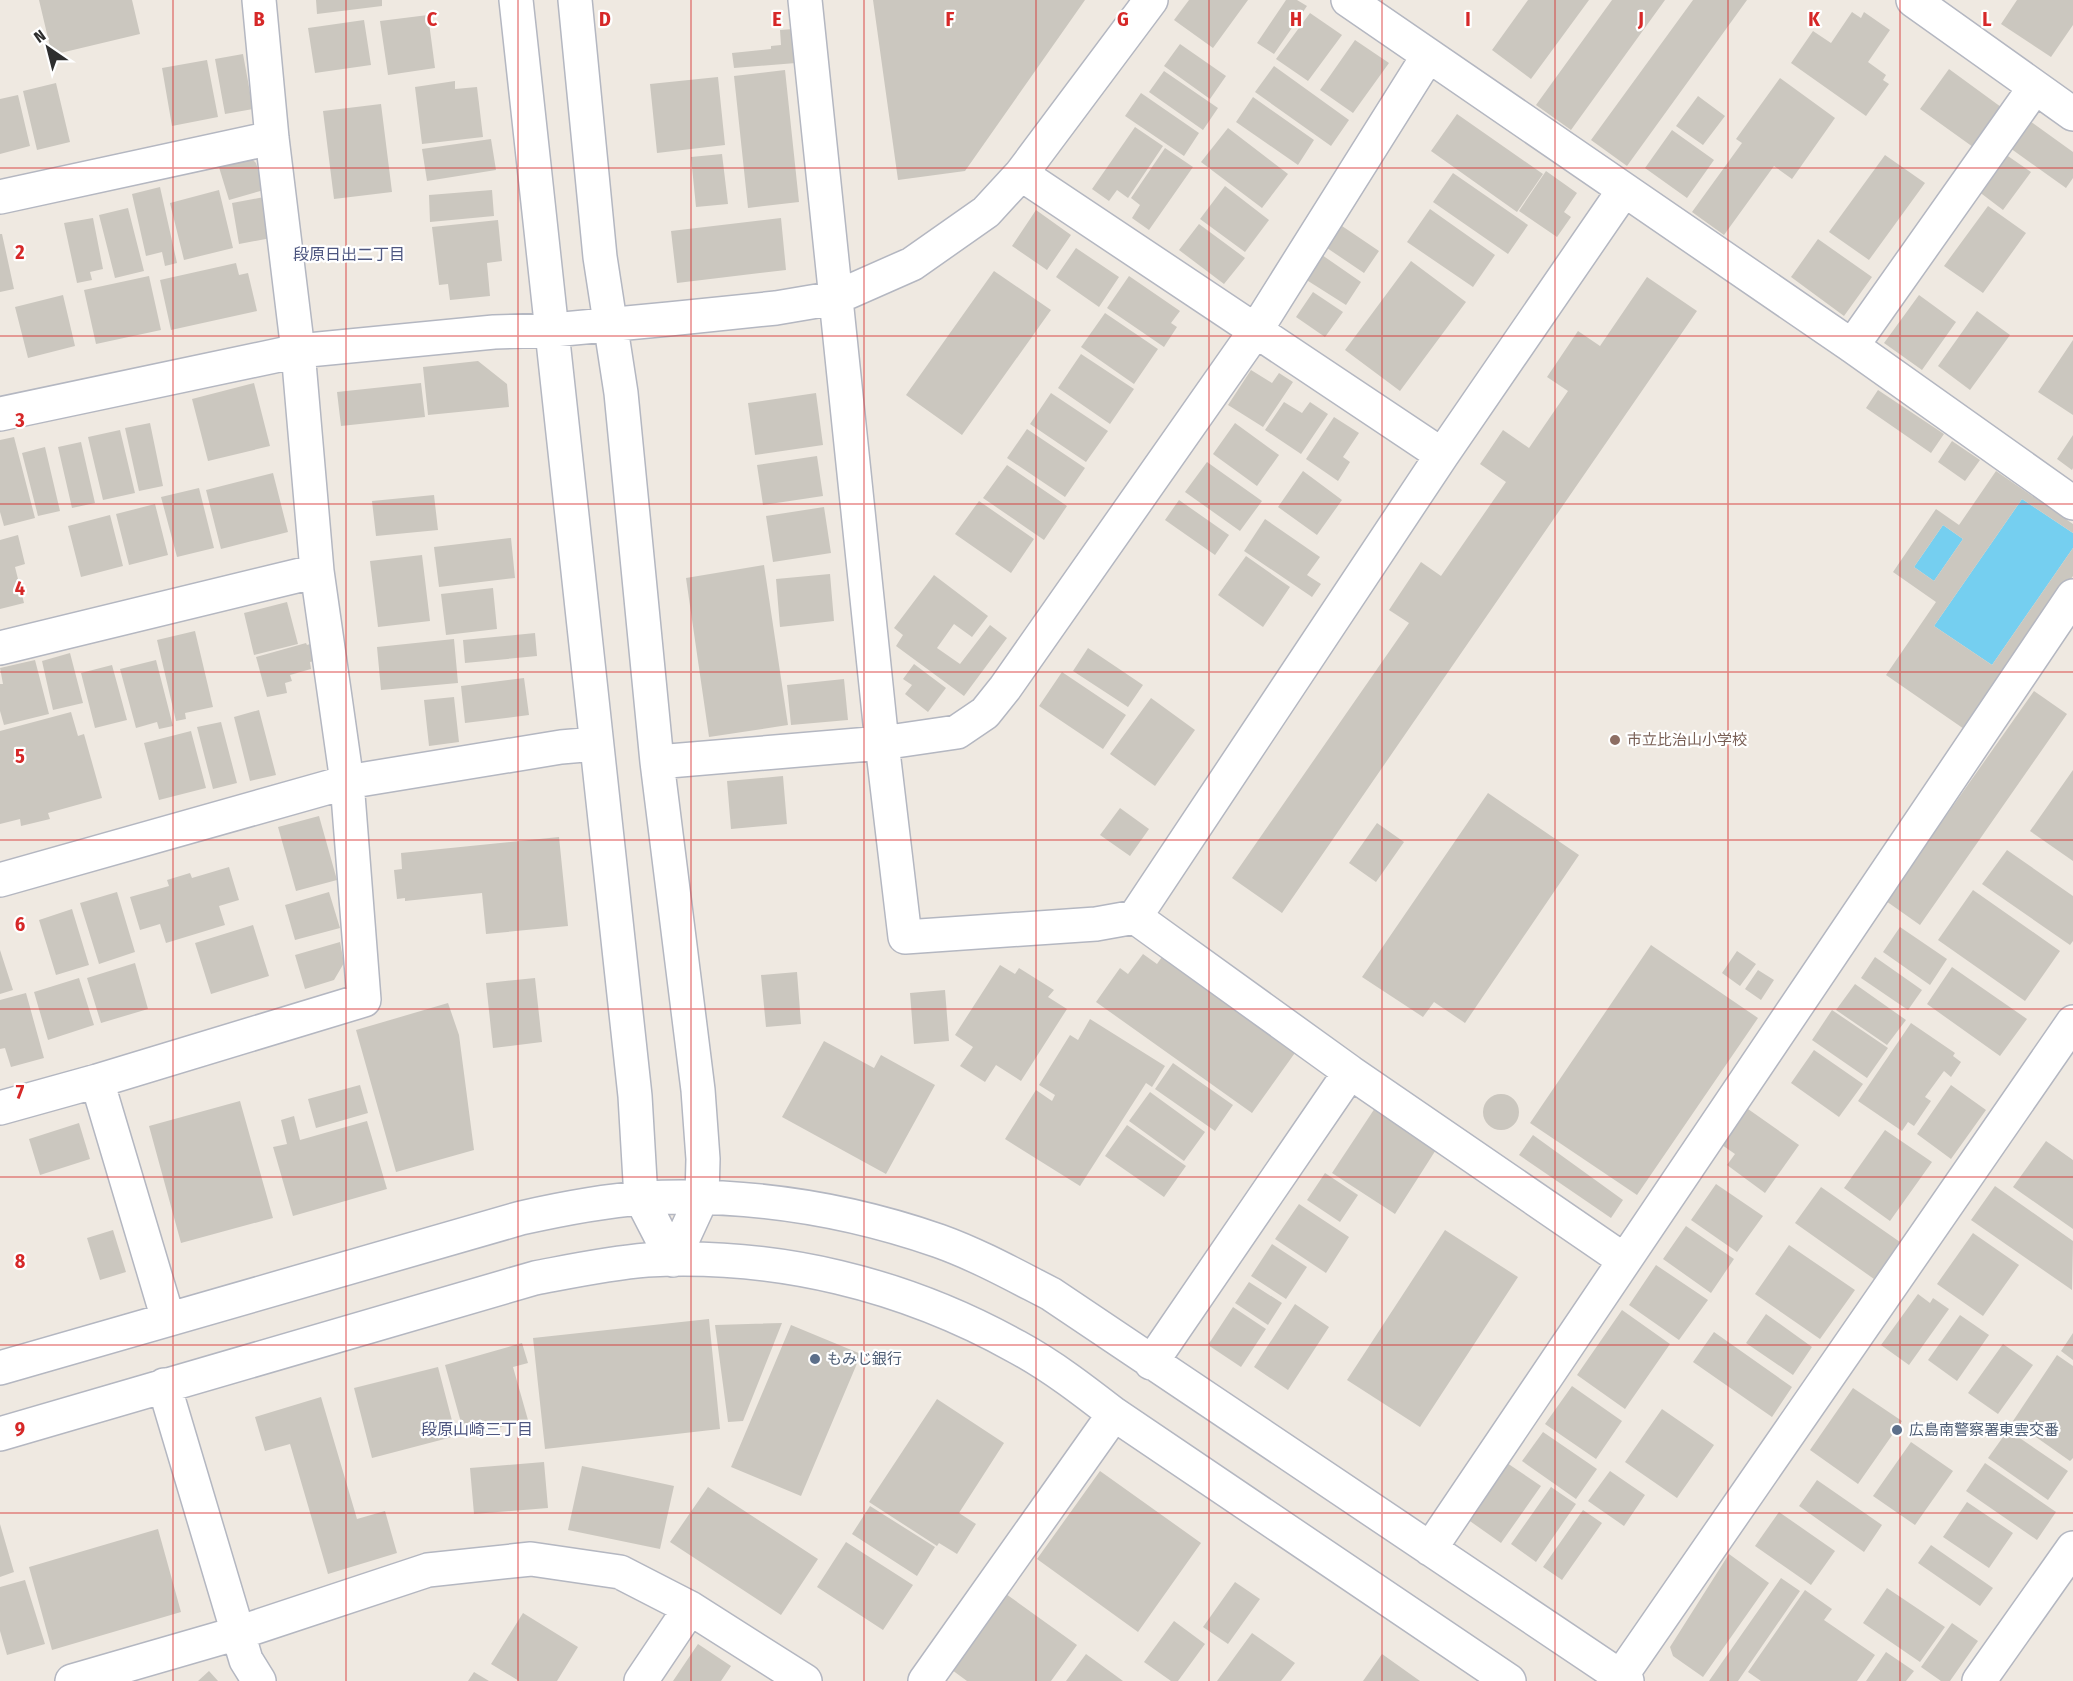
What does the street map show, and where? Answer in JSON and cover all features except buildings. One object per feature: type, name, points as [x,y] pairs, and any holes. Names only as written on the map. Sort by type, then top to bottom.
[{"type":"street","points":[[0,1108],[98,1081],[364,1000],[347,782],[317,571],[298,351],[272,138],[259,0]]},
{"type":"street","points":[[516,0],[634,1096],[641,1198],[673,1260]]},
{"type":"street","points":[[575,0],[600,257],[621,393],[657,762],[698,1090],[703,1159],[702,1197],[673,1260]]},
{"type":"street","points":[[805,0],[882,743],[905,937],[1096,924],[1134,917],[1442,455],[1624,190]]},
{"type":"street","points":[[0,414],[298,351],[494,332],[553,330],[776,308],[835,298],[912,264],[986,213],[1021,174],[1152,0]]},
{"type":"street","points":[[1348,0],[1852,346],[2073,503]]},
{"type":"street","points":[[1913,0],[2073,114]]},
{"type":"street","points":[[657,762],[882,743],[957,732],[985,713],[1005,688],[1256,330],[1428,56]]},
{"type":"street","points":[[1852,346],[2035,87]]},
{"type":"street","points":[[0,197],[272,138]]},
{"type":"street","points":[[1021,174],[1442,455]]},
{"type":"street","points":[[0,648],[317,571]]},
{"type":"street","points":[[1430,1549],[2073,596]]},
{"type":"street","points":[[0,880],[347,782],[561,747],[596,744]]},
{"type":"street","points":[[1134,917],[1350,1072],[1624,1260]]},
{"type":"street","points":[[0,1368],[521,1218],[580,1206],[641,1198],[702,1197],[763,1201],[823,1209],[883,1223],[941,1242],[997,1266],[1051,1294],[1624,1679],[2073,1022]]},
{"type":"street","points":[[1151,1363],[1350,1072]]},
{"type":"street","points":[[98,1081],[168,1319]]},
{"type":"street","points":[[0,1434],[535,1278],[590,1267],[645,1260],[756,1262],[812,1271],[866,1283],[919,1301],[970,1322],[1019,1348],[1509,1681]]},
{"type":"street","points":[[164,1385],[246,1660],[258,1681]]},
{"type":"street","points":[[925,1681],[1114,1414]]},
{"type":"street","points":[[1979,1681],[2073,1548]]},
{"type":"street","points":[[72,1681],[238,1633],[428,1570],[531,1560],[620,1572],[690,1608],[805,1681]]},
{"type":"street","points":[[641,1681],[690,1608]]},
{"type":"water","points":[[2022,499],[2073,533],[2073,548],[1992,665],[1934,626]]},
{"type":"water","points":[[1943,525],[1963,539],[1934,581],[1914,567]]},
{"type":"place","name":"市立比治山小学校","points":[[1615,740]]},
{"type":"place","name":"もみじ銀行","points":[[815,1359]]},
{"type":"place","name":"広島南警察署東雲交番","points":[[1897,1430]]},
{"type":"district","name":"段原日出二丁目","points":[[349,254]]},
{"type":"district","name":"段原山崎三丁目","points":[[477,1429]]}]
